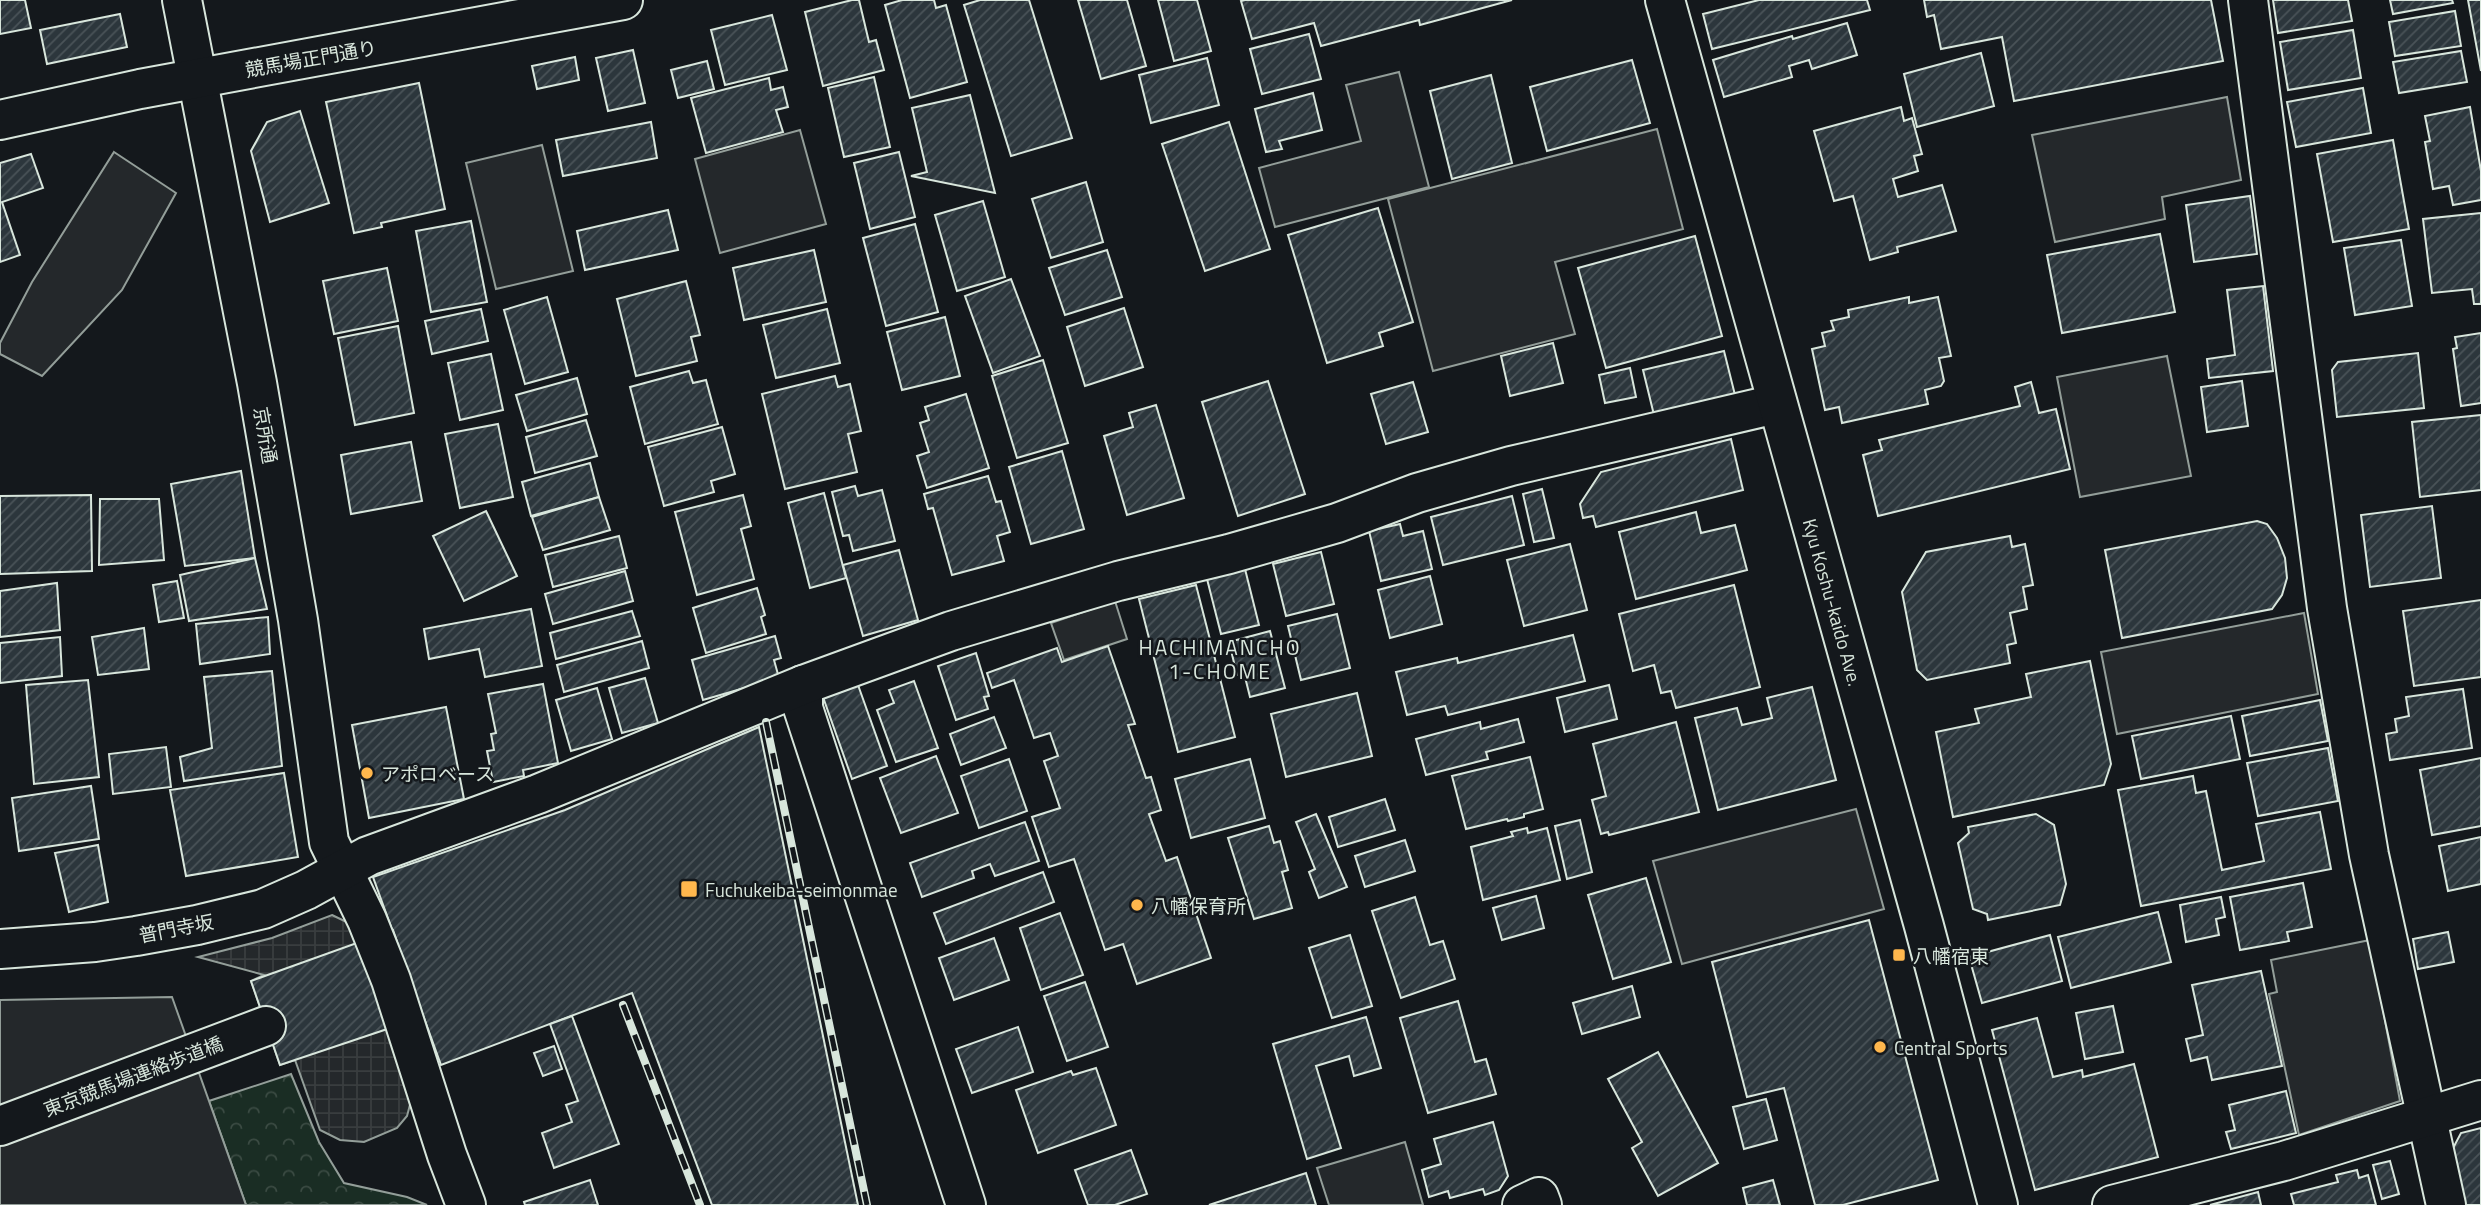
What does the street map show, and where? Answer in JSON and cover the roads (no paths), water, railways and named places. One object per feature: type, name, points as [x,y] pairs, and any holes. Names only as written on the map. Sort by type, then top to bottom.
[{"type":"street","name":"京所通","points":[[182,0],[255,370],[298,620],[329,842],[367,920],[391,979],[447,1155],[466,1205]]},
{"type":"street","name":"競馬場正門通り","points":[[0,120],[198,79],[623,0]]},
{"type":"street","name":"Kyu Koshu-kaido Ave.","points":[[1665,0],[1924,926],[1998,1205]]},
{"type":"street","points":[[2249,0],[2327,608],[2370,855],[2446,1205]]},
{"type":"street","name":"普門寺坂","points":[[0,949],[94,942],[197,925],[263,909],[306,890],[368,856],[538,794],[803,685],[951,631],[1118,581],[1230,554],[1337,523],[1430,489],[1511,466],[1776,404]]},
{"type":"street","points":[[803,685],[803,708],[966,1205]]},
{"type":"street","name":"東京競馬場連絡歩道橋","points":[[0,1126],[266,1026]]},
{"type":"street","points":[[2112,1205],[2284,1161],[2481,1100]]},
{"type":"street","points":[[1522,1205],[1539,1197],[1542,1205]]},
{"type":"railway","points":[[766,722],[867,1205]]},
{"type":"railway","points":[[623,1005],[700,1205]]},
{"type":"place","name":"アポロベース","points":[[367,773]]},
{"type":"place","name":"Fuchukeiba-seimonmae","points":[[689,889]]},
{"type":"place","name":"八幡保育所","points":[[1137,905]]},
{"type":"place","name":"八幡宿東","points":[[1899,955]]},
{"type":"place","name":"Central Sports","points":[[1880,1047]]},
{"type":"district","name":"HACHIMANCHO 1-CHOME","points":[[1220,659]]}]
